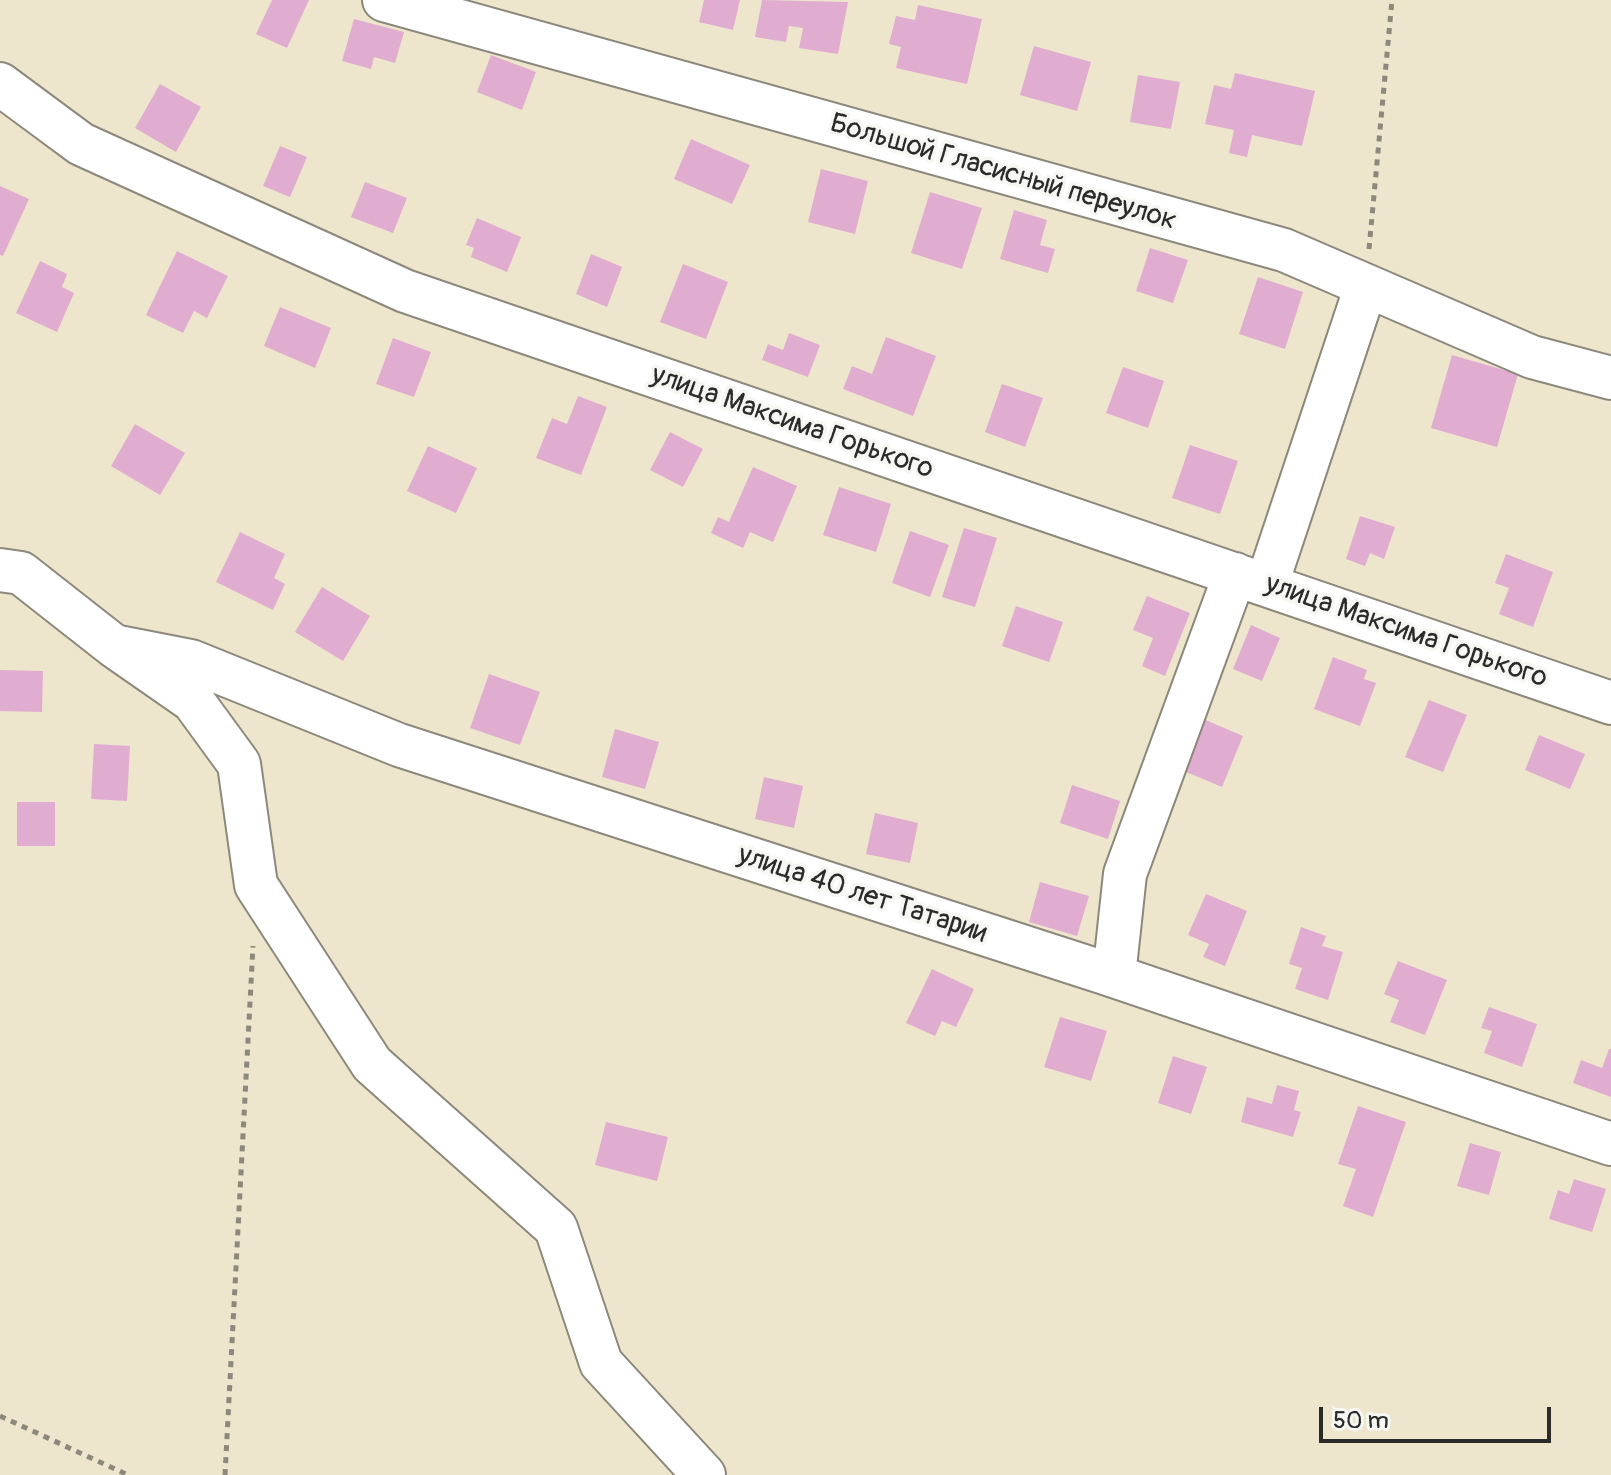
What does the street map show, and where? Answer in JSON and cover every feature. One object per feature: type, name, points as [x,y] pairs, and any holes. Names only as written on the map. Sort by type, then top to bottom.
[{"type":"street","name":"Большой Гласисный переулок","points":[[384,0],[1284,250],[1532,357],[1611,378]]},
{"type":"street","name":"улица Максима Горького","points":[[0,84],[81,144],[405,291],[1611,703]]},
{"type":"street","points":[[1114,976],[1125,874],[1251,579],[1366,286]]},
{"type":"street","points":[[0,570],[21,573],[114,646],[193,701],[239,764],[256,885],[372,1064],[556,1228],[601,1363],[704,1475]]},
{"type":"street","name":"улица 40 лет Татарии","points":[[114,646],[191,661],[399,745],[1114,976],[1611,1144]]},
{"type":"path","points":[[1366,286],[1392,0]]},
{"type":"path","points":[[225,1475],[256,885]]},
{"type":"path","points":[[0,1416],[128,1475]]},
{"type":"building","points":[[272,0],[309,0],[287,48],[256,34]]},
{"type":"building","points":[[704,0],[740,0],[733,30],[699,22]]},
{"type":"building","points":[[762,0],[848,2],[838,54],[799,48],[803,28],[789,26],[786,42],[755,37]]},
{"type":"building","points":[[918,5],[982,19],[967,84],[896,68],[901,47],[889,44],[896,16],[915,20]]},
{"type":"building","points":[[354,19],[404,32],[395,63],[374,57],[371,69],[342,61]]},
{"type":"building","points":[[1034,46],[1091,62],[1077,111],[1020,95]]},
{"type":"building","points":[[491,55],[536,72],[522,110],[477,92]]},
{"type":"building","points":[[1235,73],[1315,91],[1302,146],[1252,135],[1247,157],[1229,153],[1234,130],[1205,124],[1214,85],[1231,89]]},
{"type":"building","points":[[1138,75],[1180,82],[1171,129],[1130,122]]},
{"type":"building","points":[[160,84],[201,107],[176,152],[135,128]]},
{"type":"building","points":[[691,139],[750,165],[732,204],[674,179]]},
{"type":"building","points":[[280,146],[307,157],[290,197],[263,186]]},
{"type":"building","points":[[821,169],[868,181],[855,234],[808,222]]},
{"type":"building","points":[[365,182],[407,198],[393,233],[351,217]]},
{"type":"building","points":[[0,186],[29,199],[3,256],[0,255]]},
{"type":"building","points":[[930,192],[982,208],[962,269],[911,253]]},
{"type":"building","points":[[1014,210],[1047,220],[1040,245],[1055,249],[1048,273],[1000,259]]},
{"type":"building","points":[[477,218],[521,237],[507,272],[471,257],[474,248],[466,245]]},
{"type":"building","points":[[1150,248],[1188,260],[1173,303],[1136,291]]},
{"type":"building","points":[[177,251],[228,276],[207,318],[194,311],[183,333],[146,315]]},
{"type":"building","points":[[591,254],[622,267],[607,307],[576,294]]},
{"type":"building","points":[[40,261],[67,274],[62,287],[74,293],[57,332],[16,313]]},
{"type":"building","points":[[683,264],[728,282],[706,339],[660,322]]},
{"type":"building","points":[[1258,277],[1303,292],[1285,349],[1239,334]]},
{"type":"building","points":[[280,307],[331,328],[315,368],[264,346]]},
{"type":"building","points":[[789,333],[820,345],[808,377],[762,360],[768,344],[783,350]]},
{"type":"building","points":[[886,337],[936,356],[913,416],[843,389],[852,366],[872,374]]},
{"type":"building","points":[[393,338],[431,352],[414,397],[376,384]]},
{"type":"building","points":[[1452,355],[1518,374],[1497,447],[1431,428]]},
{"type":"building","points":[[1123,367],[1164,381],[1148,428],[1106,413]]},
{"type":"building","points":[[1002,384],[1043,398],[1025,447],[985,432]]},
{"type":"building","points":[[578,396],[607,407],[581,475],[536,458],[552,418],[567,424]]},
{"type":"building","points":[[135,424],[185,453],[160,495],[111,466]]},
{"type":"building","points":[[670,432],[703,449],[683,487],[650,470]]},
{"type":"building","points":[[1190,445],[1238,461],[1220,514],[1172,498]]},
{"type":"building","points":[[428,446],[477,468],[456,513],[407,491]]},
{"type":"building","points":[[753,467],[797,486],[773,542],[750,532],[743,548],[711,533],[718,517],[729,522]]},
{"type":"building","points":[[839,487],[891,504],[876,552],[823,535]]},
{"type":"building","points":[[1360,516],[1395,527],[1384,559],[1370,553],[1365,566],[1346,559]]},
{"type":"building","points":[[964,528],[997,538],[975,607],[942,597]]},
{"type":"building","points":[[910,531],[949,545],[930,597],[892,583]]},
{"type":"building","points":[[240,532],[285,554],[274,578],[285,584],[273,610],[216,582]]},
{"type":"building","points":[[1506,554],[1553,572],[1533,627],[1499,614],[1509,588],[1495,583]]},
{"type":"building","points":[[322,587],[370,616],[343,661],[295,632]]},
{"type":"building","points":[[1147,596],[1190,613],[1165,676],[1142,666],[1153,638],[1133,630]]},
{"type":"building","points":[[1016,606],[1063,622],[1049,662],[1002,646]]},
{"type":"building","points":[[1251,625],[1280,638],[1262,681],[1233,669]]},
{"type":"building","points":[[1333,657],[1367,670],[1364,679],[1376,683],[1360,726],[1314,709]]},
{"type":"building","points":[[0,670],[43,671],[42,712],[0,711]]},
{"type":"building","points":[[489,674],[540,692],[520,745],[470,728]]},
{"type":"building","points":[[1429,700],[1467,715],[1443,772],[1405,757]]},
{"type":"building","points":[[1194,715],[1243,736],[1222,787],[1172,766]]},
{"type":"building","points":[[615,729],[659,742],[645,789],[602,777]]},
{"type":"building","points":[[1539,735],[1585,754],[1570,789],[1525,770]]},
{"type":"building","points":[[94,744],[130,746],[127,801],[91,799]]},
{"type":"building","points":[[764,777],[803,786],[794,828],[755,819]]},
{"type":"building","points":[[1072,785],[1120,801],[1108,839],[1060,823]]},
{"type":"building","points":[[17,802],[55,802],[55,846],[17,846]]},
{"type":"building","points":[[875,813],[918,823],[910,863],[866,854]]},
{"type":"building","points":[[1040,882],[1089,896],[1077,936],[1029,922]]},
{"type":"building","points":[[1206,894],[1247,911],[1225,966],[1203,957],[1209,944],[1188,935]]},
{"type":"building","points":[[1301,927],[1326,936],[1322,946],[1343,952],[1328,1000],[1295,989],[1302,968],[1289,964]]},
{"type":"building","points":[[1398,961],[1447,980],[1425,1035],[1390,1022],[1399,1000],[1384,994]]},
{"type":"building","points":[[932,969],[974,989],[956,1027],[942,1021],[935,1036],[906,1023]]},
{"type":"building","points":[[1489,1007],[1537,1024],[1522,1067],[1484,1053],[1492,1031],[1481,1028]]},
{"type":"building","points":[[1060,1017],[1107,1031],[1091,1081],[1044,1067]]},
{"type":"building","points":[[1609,1049],[1611,1097],[1573,1083],[1581,1060],[1602,1068]]},
{"type":"building","points":[[1173,1056],[1207,1067],[1191,1114],[1158,1103]]},
{"type":"building","points":[[1277,1085],[1299,1091],[1294,1110],[1301,1112],[1293,1137],[1241,1122],[1247,1097],[1272,1104]]},
{"type":"building","points":[[1358,1106],[1406,1122],[1373,1217],[1343,1206],[1356,1169],[1338,1164]]},
{"type":"building","points":[[606,1122],[668,1137],[657,1181],[595,1165]]},
{"type":"building","points":[[1470,1143],[1501,1152],[1489,1195],[1457,1186]]},
{"type":"building","points":[[1574,1179],[1606,1189],[1592,1232],[1549,1219],[1558,1190],[1569,1194]]}]
